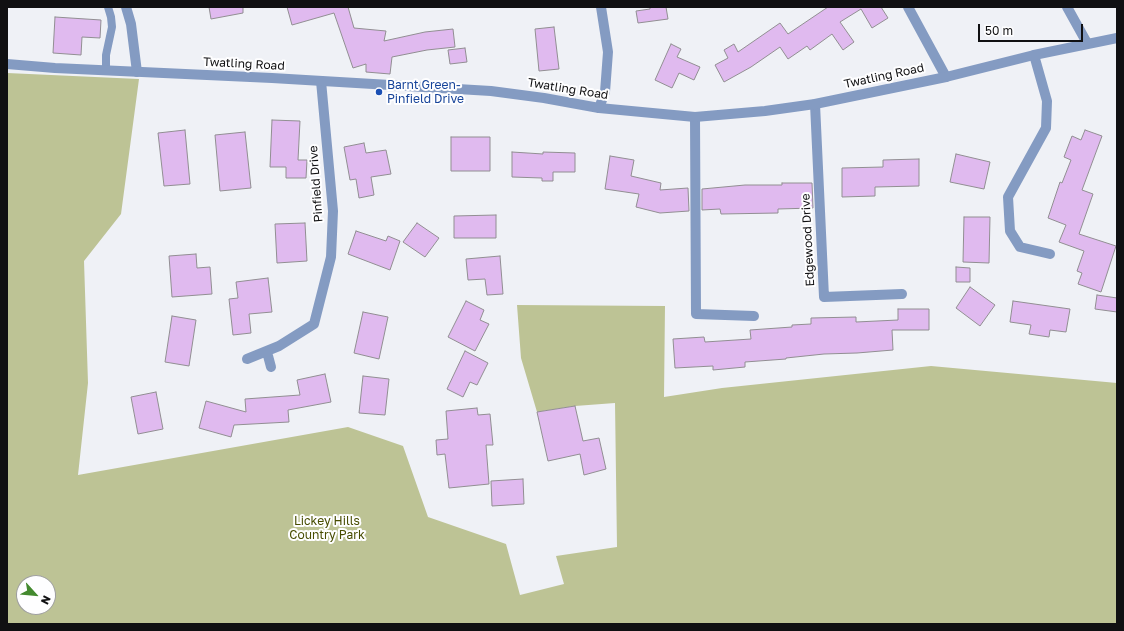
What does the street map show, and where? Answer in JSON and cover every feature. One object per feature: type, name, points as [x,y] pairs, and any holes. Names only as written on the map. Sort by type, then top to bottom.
[{"type":"street","points":[[126,7],[137,72]]},
{"type":"street","points":[[599,108],[605,92],[608,52],[601,7]]},
{"type":"street","points":[[908,7],[946,77]]},
{"type":"street","points":[[1067,7],[1087,44]]},
{"type":"street","name":"Twatling Road","points":[[7,64],[55,68],[272,78],[491,91],[544,98],[599,108],[695,117],[765,111],[815,104],[946,77],[1034,55],[1117,38]]},
{"type":"street","points":[[1034,55],[1046,101],[1046,128],[1008,197],[1010,232],[1020,247],[1050,254]]},
{"type":"street","name":"Pinfield Drive","points":[[247,359],[279,346],[314,324],[331,257],[333,211],[321,81]]},
{"type":"street","name":"Edgewood Drive","points":[[815,104],[824,297],[902,294]]},
{"type":"street","points":[[695,117],[696,314],[754,316]]},
{"type":"street","points":[[267,352],[271,367]]},
{"type":"lane","points":[[106,70],[106,55],[112,28],[108,7]]},
{"type":"green space","name":"Lickey Hills Country Park","points":[[7,73],[139,79],[121,214],[84,261],[88,383],[78,475],[348,427],[403,446],[428,517],[506,544],[520,595],[564,584],[556,556],[617,547],[615,403],[575,406],[537,412],[521,358],[517,305],[665,306],[664,397],[722,388],[931,366],[1117,383],[1117,624],[7,624]]},
{"type":"building","points":[[209,7],[243,7],[243,13],[211,19]]},
{"type":"building","points":[[287,7],[348,7],[354,28],[386,31],[384,41],[425,32],[453,29],[455,47],[427,50],[392,57],[390,74],[366,72],[366,64],[353,68],[334,13],[292,25]]},
{"type":"building","points":[[650,7],[666,7],[668,19],[638,23],[636,11],[650,9]]},
{"type":"building","points":[[828,7],[881,7],[888,18],[872,28],[861,9],[840,22],[854,42],[843,50],[832,34],[810,50],[807,46],[788,59],[780,47],[751,67],[724,82],[715,65],[728,58],[724,50],[734,44],[738,52],[780,23],[788,34]]},
{"type":"building","points":[[55,17],[101,20],[100,38],[82,37],[81,55],[53,53]]},
{"type":"building","points":[[554,27],[559,69],[539,71],[535,29]]},
{"type":"building","points":[[671,44],[681,49],[677,57],[700,67],[694,80],[679,73],[672,88],[655,80]]},
{"type":"building","points":[[465,48],[467,62],[450,64],[448,50]]},
{"type":"building","points":[[272,120],[300,121],[298,160],[307,160],[306,178],[286,178],[286,167],[270,167]]},
{"type":"building","points":[[185,130],[190,184],[164,186],[158,133]]},
{"type":"building","points":[[1085,130],[1102,136],[1082,190],[1093,194],[1079,234],[1116,246],[1101,292],[1078,284],[1082,273],[1077,271],[1084,251],[1059,242],[1066,225],[1048,218],[1060,182],[1062,183],[1071,160],[1064,157],[1072,136],[1081,140]]},
{"type":"building","points":[[245,132],[251,188],[220,191],[215,135]]},
{"type":"building","points":[[451,137],[490,137],[490,171],[451,171]]},
{"type":"building","points":[[364,143],[366,153],[386,150],[391,174],[371,177],[374,195],[359,198],[356,179],[350,180],[344,147]]},
{"type":"building","points":[[512,152],[543,154],[543,152],[575,153],[575,172],[553,172],[553,181],[542,181],[542,178],[512,177]]},
{"type":"building","points":[[956,154],[990,162],[984,189],[950,182]]},
{"type":"building","points":[[610,156],[634,160],[631,176],[661,183],[660,190],[688,188],[689,211],[660,213],[636,207],[639,194],[605,189]]},
{"type":"building","points":[[919,159],[919,186],[875,187],[875,196],[842,197],[842,168],[883,167],[883,160]]},
{"type":"building","points":[[782,183],[812,183],[813,208],[778,209],[778,213],[721,214],[720,209],[702,210],[702,189],[745,185],[782,185]]},
{"type":"building","points":[[496,215],[496,238],[454,238],[454,216]]},
{"type":"building","points":[[964,217],[990,217],[989,263],[963,262]]},
{"type":"building","points":[[305,223],[307,261],[277,263],[275,224]]},
{"type":"building","points":[[417,223],[439,238],[425,257],[403,242]]},
{"type":"building","points":[[356,231],[386,241],[388,236],[400,241],[390,270],[348,254]]},
{"type":"building","points":[[196,254],[197,268],[210,267],[212,294],[172,297],[169,256]]},
{"type":"building","points":[[500,256],[503,294],[487,295],[485,279],[468,280],[466,259]]},
{"type":"building","points":[[956,267],[970,268],[970,282],[956,282]]},
{"type":"building","points":[[268,278],[272,312],[249,314],[251,333],[233,335],[229,299],[238,298],[236,282]]},
{"type":"building","points":[[970,287],[995,305],[980,326],[956,308]]},
{"type":"building","points":[[1097,295],[1117,298],[1117,312],[1095,309]]},
{"type":"building","points":[[466,301],[484,310],[480,320],[489,324],[475,351],[448,337]]},
{"type":"building","points":[[1013,301],[1070,309],[1066,332],[1050,330],[1049,337],[1029,334],[1031,325],[1010,322]]},
{"type":"building","points":[[898,309],[929,309],[929,330],[892,330],[893,350],[824,354],[745,362],[745,367],[713,370],[713,366],[675,368],[673,339],[704,337],[705,342],[751,339],[750,330],[811,324],[811,318],[856,317],[856,322],[898,320]]},
{"type":"building","points":[[363,312],[388,317],[379,359],[354,353]]},
{"type":"building","points":[[172,316],[196,320],[189,366],[165,362]]},
{"type":"building","points":[[465,351],[488,363],[477,385],[470,382],[463,397],[447,389]]},
{"type":"building","points":[[325,374],[331,402],[288,410],[289,422],[234,425],[231,437],[199,428],[206,401],[246,412],[245,399],[300,395],[297,380]]},
{"type":"building","points":[[363,376],[389,379],[385,415],[359,413]]},
{"type":"building","points":[[156,392],[163,429],[138,434],[131,397]]},
{"type":"building","points":[[575,406],[583,441],[599,438],[606,469],[584,475],[580,454],[548,461],[537,412]]},
{"type":"building","points":[[477,408],[478,415],[490,414],[493,445],[486,445],[489,484],[449,488],[445,454],[437,455],[436,440],[448,439],[446,411]]},
{"type":"building","points":[[523,479],[524,504],[492,506],[491,481]]},
{"type":"place","name":"Barnt Green- Pinfield Drive","points":[[379,92]]}]
